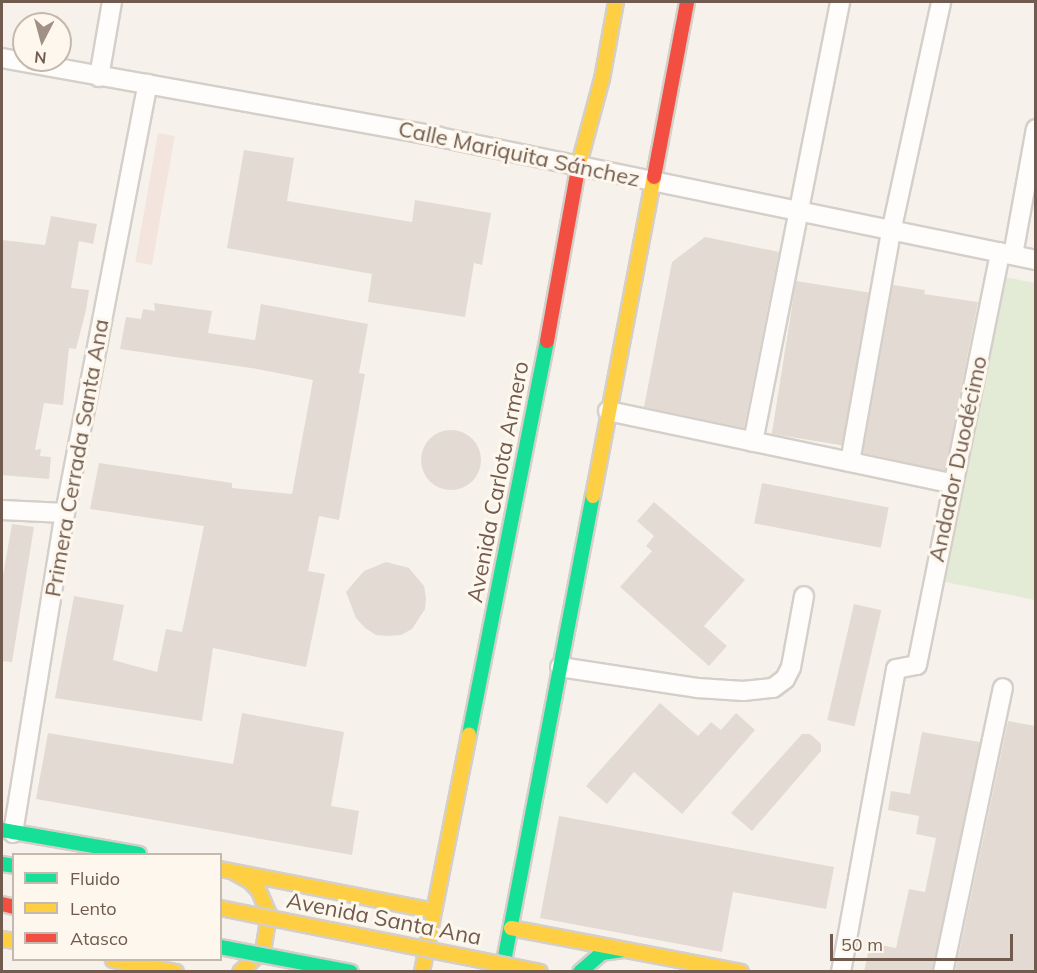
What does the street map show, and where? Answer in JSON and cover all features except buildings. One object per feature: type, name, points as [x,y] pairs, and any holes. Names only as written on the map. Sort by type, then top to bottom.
[{"type":"main road","name":"Avenida Carlota Armero","points":[[422,972],[545,352],[578,166],[602,79],[616,2]]},
{"type":"main road","points":[[502,972],[687,2]]},
{"type":"main road","points":[[7,831],[128,853]]},
{"type":"main road","points":[[225,870],[250,882],[265,901],[269,914],[270,926],[263,950],[240,972]]},
{"type":"main road","name":"Avenida Santa Ana","points":[[225,870],[434,910]]},
{"type":"main road","name":"Avenida Santa Ana","points":[[222,908],[540,972]]},
{"type":"main road","name":"Avenida Santa Ana","points":[[511,928],[642,951],[741,972]]},
{"type":"main road","points":[[222,946],[351,972]]},
{"type":"main road","points":[[580,972],[602,954],[615,950],[642,951]]},
{"type":"main road","points":[[118,961],[177,972]]},
{"type":"street","points":[[99,77],[112,2]]},
{"type":"street","points":[[753,442],[840,2]]},
{"type":"street","points":[[850,462],[891,232],[941,2]]},
{"type":"street","name":"Calle Mariquita Sánchez","points":[[2,58],[394,128],[1035,260]]},
{"type":"street","name":"Primera Cerrada Santa Ana","points":[[7,831],[65,513],[148,84]]},
{"type":"street","name":"Andador Duodécimo","points":[[841,972],[896,669],[917,665],[953,484],[1035,129]]},
{"type":"street","points":[[608,411],[953,484]]},
{"type":"street","points":[[2,510],[65,513]]},
{"type":"street","points":[[560,668],[698,688],[743,691],[773,688],[785,679],[791,667],[804,596]]},
{"type":"street","points":[[943,972],[1003,688]]},
{"type":"shaded area","points":[[158,133],[175,136],[152,265],[135,262]]},
{"type":"green space","points":[[1000,276],[1035,283],[1035,600],[940,581]]},
{"type":"traffic: fast","points":[[469,735],[547,341]]},
{"type":"traffic: fast","points":[[502,972],[593,496]]},
{"type":"traffic: fast","points":[[2,830],[133,853]]},
{"type":"traffic: fast","points":[[2,864],[12,866]]},
{"type":"traffic: fast","points":[[222,947],[351,972]]},
{"type":"traffic: fast","points":[[580,972],[602,953],[623,950]]},
{"type":"traffic: slow","points":[[579,164],[602,79],[616,2]]},
{"type":"traffic: slow","points":[[593,496],[654,177]]},
{"type":"traffic: slow","points":[[422,972],[469,735]]},
{"type":"traffic: slow","points":[[222,869],[434,911]]},
{"type":"traffic: slow","points":[[235,873],[251,882],[259,891],[269,914],[263,950],[240,972]]},
{"type":"traffic: slow","points":[[222,908],[540,972]]},
{"type":"traffic: slow","points":[[511,928],[741,972]]},
{"type":"traffic: slow","points":[[2,939],[12,941]]},
{"type":"traffic: slow","points":[[118,961],[176,972]]},
{"type":"traffic: jam","points":[[654,177],[687,2]]},
{"type":"traffic: jam","points":[[547,341],[579,164]]},
{"type":"traffic: jam","points":[[2,904],[12,906]]}]
